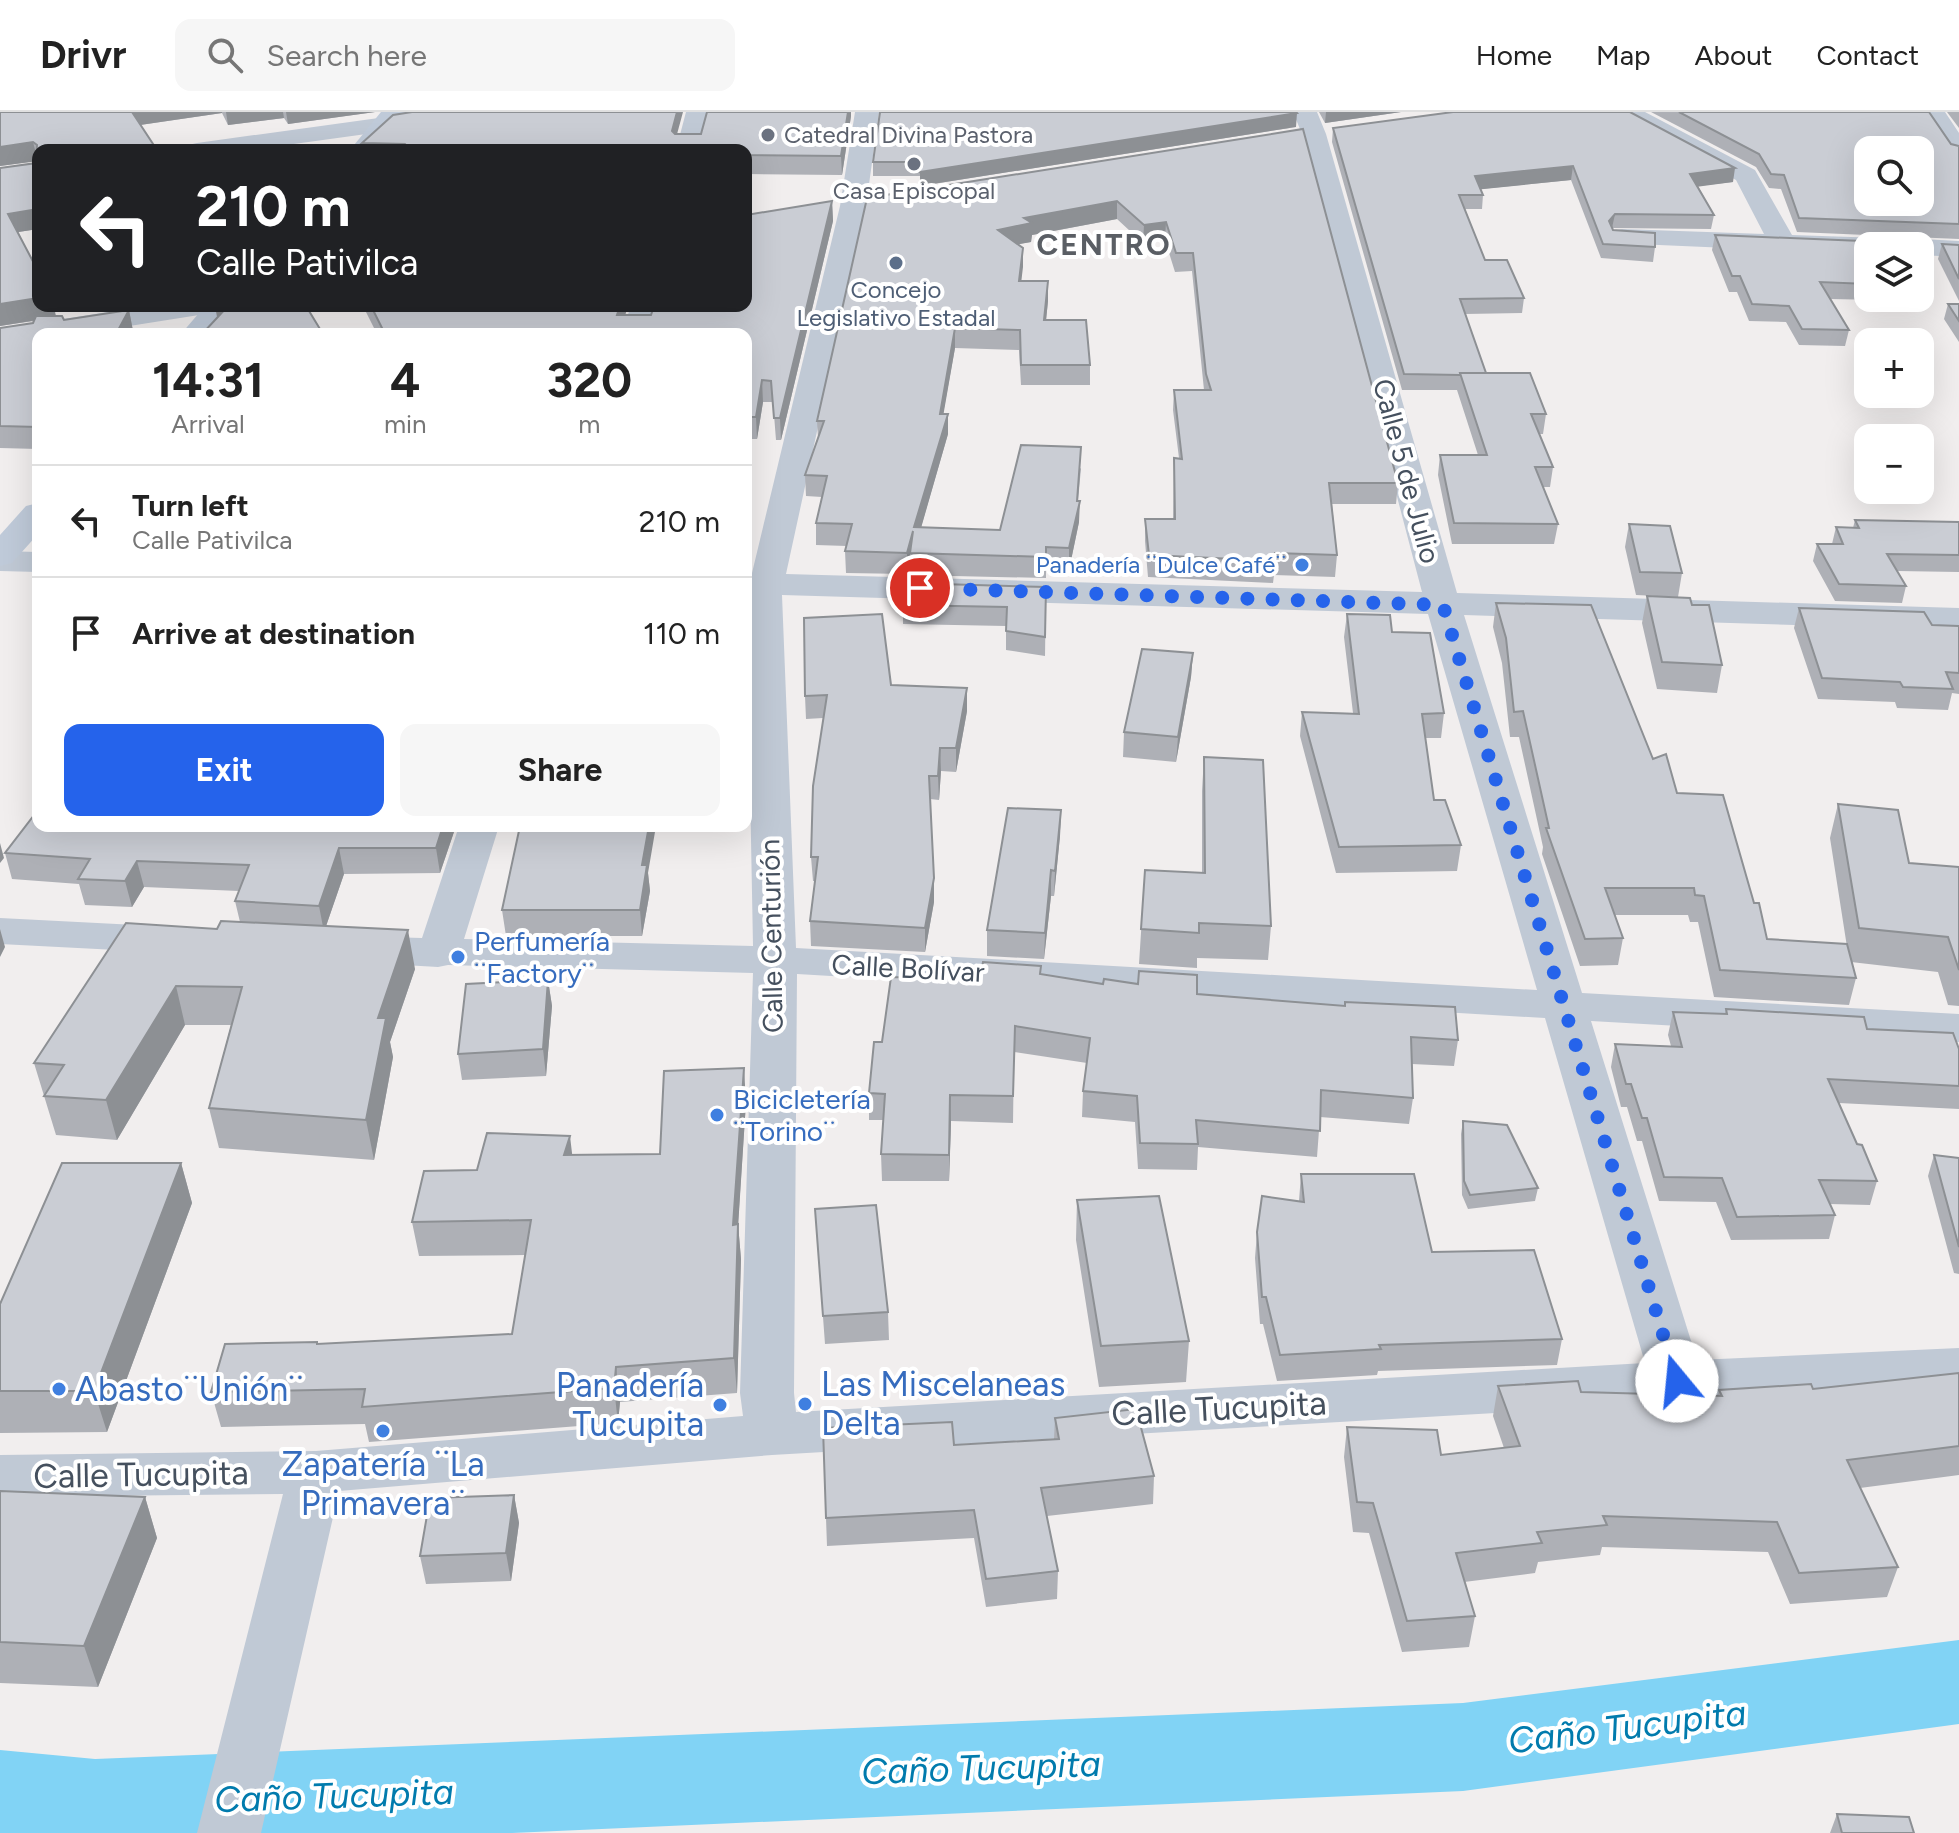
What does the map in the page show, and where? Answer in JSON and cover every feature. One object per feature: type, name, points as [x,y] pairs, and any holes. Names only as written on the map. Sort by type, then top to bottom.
[{"type":"main road","points":[[367,144],[389,118]]},
{"type":"main road","points":[[201,328],[215,312]]},
{"type":"main road","points":[[0,558],[32,520]]},
{"type":"street","points":[[233,144],[389,118],[475,112]]},
{"type":"street","points":[[690,144],[698,112]]},
{"type":"street","name":"Calle Centurión","points":[[772,1434],[767,1393],[775,960],[762,613],[756,583],[853,206],[867,112]]},
{"type":"street","points":[[1627,112],[1746,175],[1782,242]]},
{"type":"street","points":[[1933,112],[1959,151]]},
{"type":"street","name":"Calle 5 de Julio","points":[[1311,129],[1443,605],[1677,1381]]},
{"type":"street","points":[[1622,237],[1854,245]]},
{"type":"street","points":[[1934,248],[1959,249]]},
{"type":"street","points":[[62,328],[162,312]]},
{"type":"street","points":[[0,338],[32,333]]},
{"type":"street","points":[[0,558],[32,561]]},
{"type":"street","points":[[756,583],[1959,619]]},
{"type":"street","points":[[438,954],[477,832]]},
{"type":"street","points":[[0,931],[219,943]]},
{"type":"street","name":"Calle Bolívar","points":[[313,947],[438,954],[775,960],[1959,1028]]},
{"type":"street","name":"Calle Tucupita","points":[[0,1476],[316,1472],[772,1434],[1959,1367]]},
{"type":"street","points":[[229,1833],[316,1472]]},
{"type":"building","points":[[0,112],[132,112],[153,144],[33,142],[0,147]]},
{"type":"building","points":[[412,112],[677,112],[672,131],[675,134],[701,134],[707,112],[848,112],[841,156],[752,155],[752,144],[362,143],[393,115]]},
{"type":"building","points":[[880,112],[1297,113],[920,172],[919,162],[873,162]]},
{"type":"building","points":[[1453,112],[1630,112],[1735,168],[1690,174],[1714,215],[1615,214],[1609,221],[1613,230],[1655,233],[1655,247],[1603,244],[1573,166],[1475,176],[1483,195],[1459,195],[1485,260],[1507,260],[1524,298],[1460,299],[1486,373],[1404,374],[1333,128]]},
{"type":"building","points":[[1679,112],[1929,112],[1951,144],[1959,146],[1959,224],[1799,218],[1784,175],[1771,174],[1759,154]]},
{"type":"building","points":[[1303,129],[1398,483],[1329,483],[1337,555],[1275,553],[1275,561],[1149,555],[1145,519],[1175,519],[1174,458],[1182,459],[1174,390],[1211,390],[1206,374],[1193,253],[1176,253],[1166,222],[1144,225],[1117,201],[1024,218],[1032,223],[998,230],[1023,248],[1019,281],[1048,281],[1044,320],[1086,320],[1090,365],[1021,365],[1020,330],[955,328],[940,414],[948,414],[914,527],[1000,530],[1021,445],[1081,447],[1077,501],[1080,501],[1069,548],[1046,547],[1046,557],[910,553],[913,531],[907,553],[845,551],[852,524],[816,523],[827,476],[805,475],[824,421],[817,421],[867,198]]},
{"type":"building","points":[[32,164],[32,210],[8,214],[32,260],[32,299],[0,304],[0,168]]},
{"type":"building","points":[[832,201],[780,418],[774,418],[771,381],[762,380],[756,417],[752,417],[752,328],[382,328],[374,312],[618,312],[617,315],[651,315],[652,312],[752,312],[752,214]]},
{"type":"building","points":[[1715,235],[1854,241],[1854,283],[1820,282],[1849,330],[1802,329],[1789,306],[1752,304],[1740,276],[1732,276]]},
{"type":"building","points":[[1942,244],[1959,245],[1959,279]]},
{"type":"building","points":[[1948,304],[1959,304],[1959,321]]},
{"type":"building","points":[[128,312],[119,328],[32,328],[32,427],[0,426],[0,328],[33,323],[36,316],[62,316],[64,320]]},
{"type":"building","points":[[222,312],[310,312],[319,328],[208,328]]},
{"type":"building","points":[[1460,373],[1530,373],[1546,414],[1531,414],[1553,467],[1535,467],[1558,524],[1454,523],[1440,455],[1487,455]]},
{"type":"building","points":[[1855,520],[1959,522],[1959,555],[1887,554],[1906,586],[1839,584],[1817,544],[1843,544],[1836,527],[1859,528]]},
{"type":"building","points":[[1629,524],[1670,526],[1682,573],[1640,572]]},
{"type":"building","points":[[906,583],[1046,587],[1045,637],[1006,631],[1007,607],[903,605]]},
{"type":"building","points":[[1647,596],[1690,598],[1692,605],[1709,605],[1722,665],[1662,662]]},
{"type":"building","points":[[1496,603],[1591,605],[1653,759],[1666,754],[1677,793],[1723,795],[1754,903],[1759,903],[1767,939],[1847,944],[1856,978],[1720,970],[1704,896],[1695,895],[1694,888],[1605,888],[1623,938],[1585,939],[1546,828],[1549,828],[1523,711],[1514,712],[1506,638]]},
{"type":"building","points":[[1799,608],[1924,612],[1932,625],[1959,626],[1959,673],[1946,672],[1953,689],[1903,687],[1900,682],[1822,678]]},
{"type":"building","points":[[882,614],[891,685],[967,688],[956,748],[940,748],[938,776],[929,776],[934,878],[925,928],[810,921],[818,857],[811,857],[813,786],[827,695],[805,696],[804,618]]},
{"type":"building","points":[[1347,614],[1390,615],[1392,632],[1430,633],[1444,713],[1422,714],[1434,800],[1445,800],[1461,845],[1339,847],[1302,712],[1359,714]]},
{"type":"building","points":[[1142,649],[1193,653],[1178,737],[1124,732]]},
{"type":"building","points":[[1204,757],[1263,760],[1271,926],[1199,923],[1199,933],[1141,929],[1145,870],[1205,873]]},
{"type":"building","points":[[1838,804],[1898,810],[1909,863],[1959,867],[1959,970],[1948,937],[1859,928]]},
{"type":"building","points":[[1008,808],[1061,810],[1045,933],[987,930]]},
{"type":"building","points":[[32,818],[32,832],[441,832],[436,848],[339,848],[319,906],[235,901],[249,865],[137,861],[125,881],[78,879],[90,859],[5,853]]},
{"type":"building","points":[[519,832],[648,832],[642,865],[647,865],[640,910],[502,910]]},
{"type":"building","points":[[221,921],[408,930],[378,1018],[386,1018],[366,1120],[209,1108],[242,987],[176,986],[106,1100],[44,1096],[64,1065],[34,1063],[126,923],[217,929]]},
{"type":"building","points":[[983,962],[1041,966],[1040,974],[1103,984],[1104,979],[1138,984],[1139,971],[1197,975],[1197,994],[1345,1006],[1345,1002],[1455,1007],[1458,1040],[1411,1037],[1413,1098],[1321,1090],[1320,1131],[1196,1120],[1198,1144],[1140,1143],[1137,1096],[1083,1091],[1090,1038],[1015,1026],[1013,1096],[950,1095],[949,1155],[881,1154],[885,1094],[869,1093],[874,1042],[882,1042],[891,977],[980,980]]},
{"type":"building","points":[[548,980],[543,1049],[458,1054],[466,984]]},
{"type":"building","points":[[1726,1009],[1864,1017],[1867,1029],[1953,1033],[1959,1049],[1959,1086],[1828,1079],[1877,1181],[1819,1180],[1835,1215],[1737,1217],[1722,1178],[1664,1177],[1647,1118],[1642,1118],[1631,1084],[1626,1084],[1615,1044],[1682,1047],[1673,1012],[1727,1014]]},
{"type":"building","points":[[744,1068],[733,1225],[738,1224],[734,1358],[616,1367],[614,1388],[362,1407],[365,1389],[211,1392],[225,1344],[317,1344],[512,1334],[531,1220],[412,1222],[424,1171],[477,1170],[487,1133],[570,1136],[564,1155],[660,1154],[664,1071]]},
{"type":"building","points":[[1463,1121],[1507,1125],[1538,1188],[1470,1195],[1464,1181]]},
{"type":"building","points":[[1934,1155],[1959,1158],[1959,1247]]},
{"type":"building","points":[[62,1163],[181,1163],[94,1391],[0,1391],[0,1304]]},
{"type":"building","points":[[1301,1174],[1414,1174],[1432,1252],[1534,1250],[1562,1339],[1379,1345],[1381,1349],[1280,1355],[1266,1297],[1262,1297],[1257,1232],[1262,1196],[1304,1202]]},
{"type":"building","points":[[1159,1196],[1189,1341],[1101,1346],[1077,1200]]},
{"type":"building","points":[[876,1205],[888,1312],[823,1316],[815,1209]]},
{"type":"building","points":[[1959,1373],[1959,1446],[1847,1460],[1898,1567],[1799,1573],[1777,1522],[1603,1516],[1607,1525],[1537,1532],[1542,1543],[1456,1553],[1475,1616],[1407,1621],[1373,1503],[1357,1502],[1347,1427],[1437,1430],[1441,1455],[1520,1446],[1498,1386],[1578,1381],[1581,1392],[1722,1396],[1719,1390],[1811,1384],[1813,1389]]},
{"type":"building","points":[[1136,1409],[1154,1476],[1041,1488],[1058,1571],[986,1579],[974,1510],[826,1518],[823,1428],[952,1422],[954,1445],[1059,1439],[1055,1418]]},
{"type":"building","points":[[0,1491],[145,1497],[84,1646],[0,1642]]},
{"type":"building","points":[[514,1495],[506,1553],[420,1556],[430,1498]]},
{"type":"building","points":[[1837,1814],[1909,1817],[1914,1833],[1842,1833]]},
{"type":"waterway","name":"Caño Tucupita","points":[[0,1796],[95,1805],[1463,1747],[1959,1682]]},
{"type":"place","name":"Catedral Divina Pastora","points":[[768,135]]},
{"type":"place","name":"Casa Episcopal","points":[[914,164]]},
{"type":"place","name":"Concejo Legislativo Estadal","points":[[896,263]]},
{"type":"place","name":"Panadería ¨Dulce Café¨","points":[[1302,565]]},
{"type":"place","name":"Perfumería ¨Factory¨","points":[[458,957]]},
{"type":"place","name":"Bicicletería ¨Torino¨","points":[[717,1115]]},
{"type":"place","name":"Abasto¨Unión¨","points":[[59,1389]]},
{"type":"place","name":"Las Miscelaneas Delta","points":[[805,1404]]},
{"type":"place","name":"Panadería Tucupita","points":[[720,1405]]},
{"type":"place","name":"Zapatería ¨La Primavera¨","points":[[383,1431]]},
{"type":"district","name":"CENTRO","points":[[1104,245]]},
{"type":"route","points":[[920,588],[1443,605],[1677,1381]]}]
